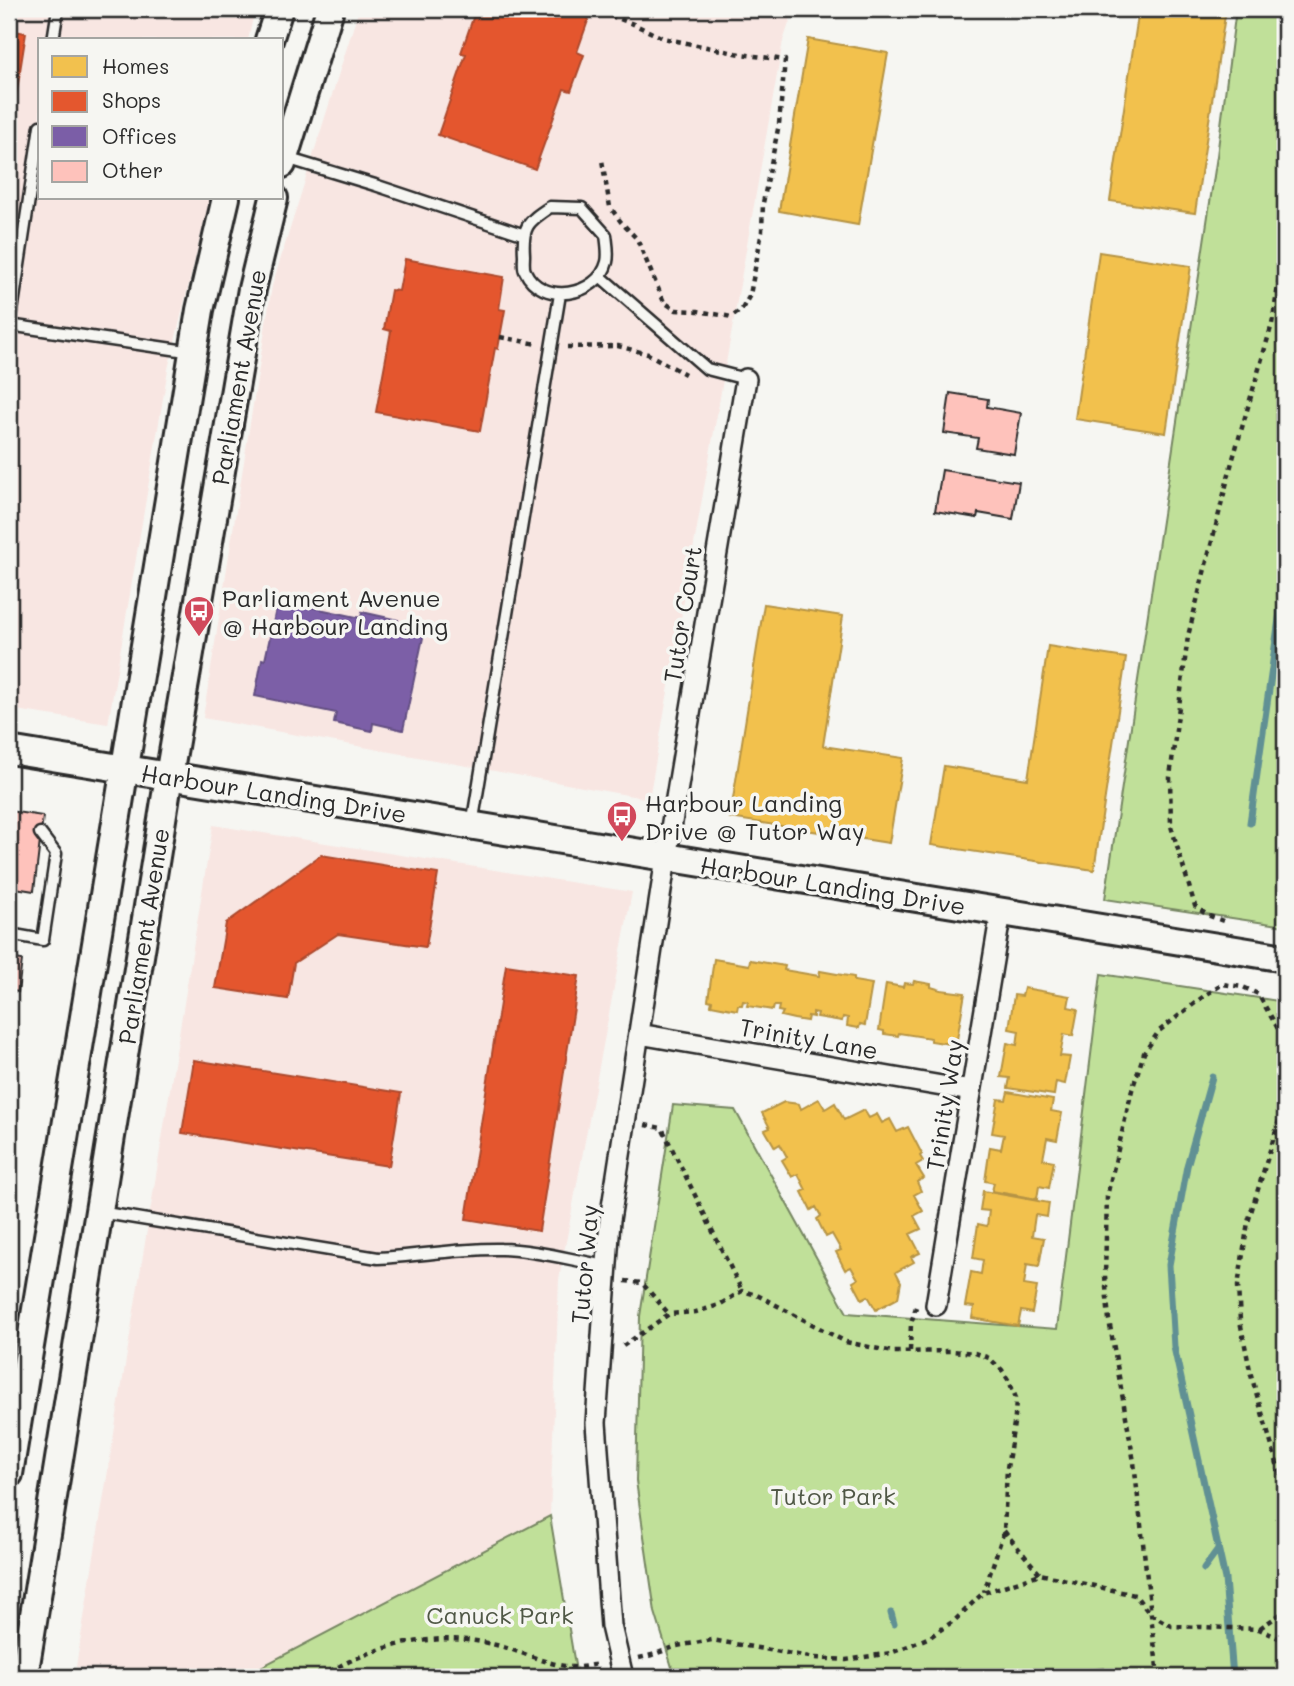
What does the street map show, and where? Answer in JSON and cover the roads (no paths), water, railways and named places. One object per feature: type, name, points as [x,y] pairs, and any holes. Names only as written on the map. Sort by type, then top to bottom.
[{"type":"main road","points":[[270,38],[279,9]]},
{"type":"main road","points":[[284,157],[330,9]]},
{"type":"main road","name":"Parliament Avenue","points":[[9,1474],[200,310],[226,200]]},
{"type":"main road","name":"Parliament Avenue","points":[[24,1677],[169,776],[252,289],[274,200]]},
{"type":"main road","name":"Harbour Landing Drive","points":[[9,750],[1285,958]]},
{"type":"street","name":"Tutor Court","points":[[666,858],[746,379]]},
{"type":"street","name":"Tutor Way","points":[[623,1677],[611,1626],[596,1423],[610,1220],[666,858]]},
{"type":"street","name":"Trinity Way","points":[[936,1305],[1001,912]]},
{"type":"street","name":"Trinity Lane","points":[[639,1034],[971,1091]]},
{"type":"lane","points":[[53,38],[58,9]]},
{"type":"lane","points":[[38,139],[9,325],[193,352]]},
{"type":"lane","points":[[284,160],[375,185],[522,234]]},
{"type":"lane","points":[[550,207],[582,208],[606,235],[608,261],[600,276],[579,292],[560,294],[539,286],[525,271],[522,234],[531,220],[550,207]]},
{"type":"lane","points":[[600,276],[707,369],[746,379]]},
{"type":"lane","points":[[472,826],[560,294]]},
{"type":"lane","points":[[9,934],[43,940],[56,854],[40,833]]},
{"type":"lane","points":[[99,1212],[378,1258],[419,1256],[457,1250],[504,1249],[606,1273]]},
{"type":"waterway","points":[[1250,823],[1285,577]]},
{"type":"waterway","points":[[1212,1077],[1187,1166],[1169,1265],[1174,1347],[1225,1579],[1233,1677]]},
{"type":"waterway","points":[[1204,1569],[1218,1550]]},
{"type":"waterway","points":[[891,1613],[894,1624]]},
{"type":"place","name":"Parliament Avenue @ Harbour Landing","points":[[199,638]]},
{"type":"place","name":"Harbour Landing Drive @ Tutor Way","points":[[622,843]]},
{"type":"park label","name":"Tutor Park","points":[[833,1495]]},
{"type":"park label","name":"Canuck Park","points":[[500,1614]]}]
